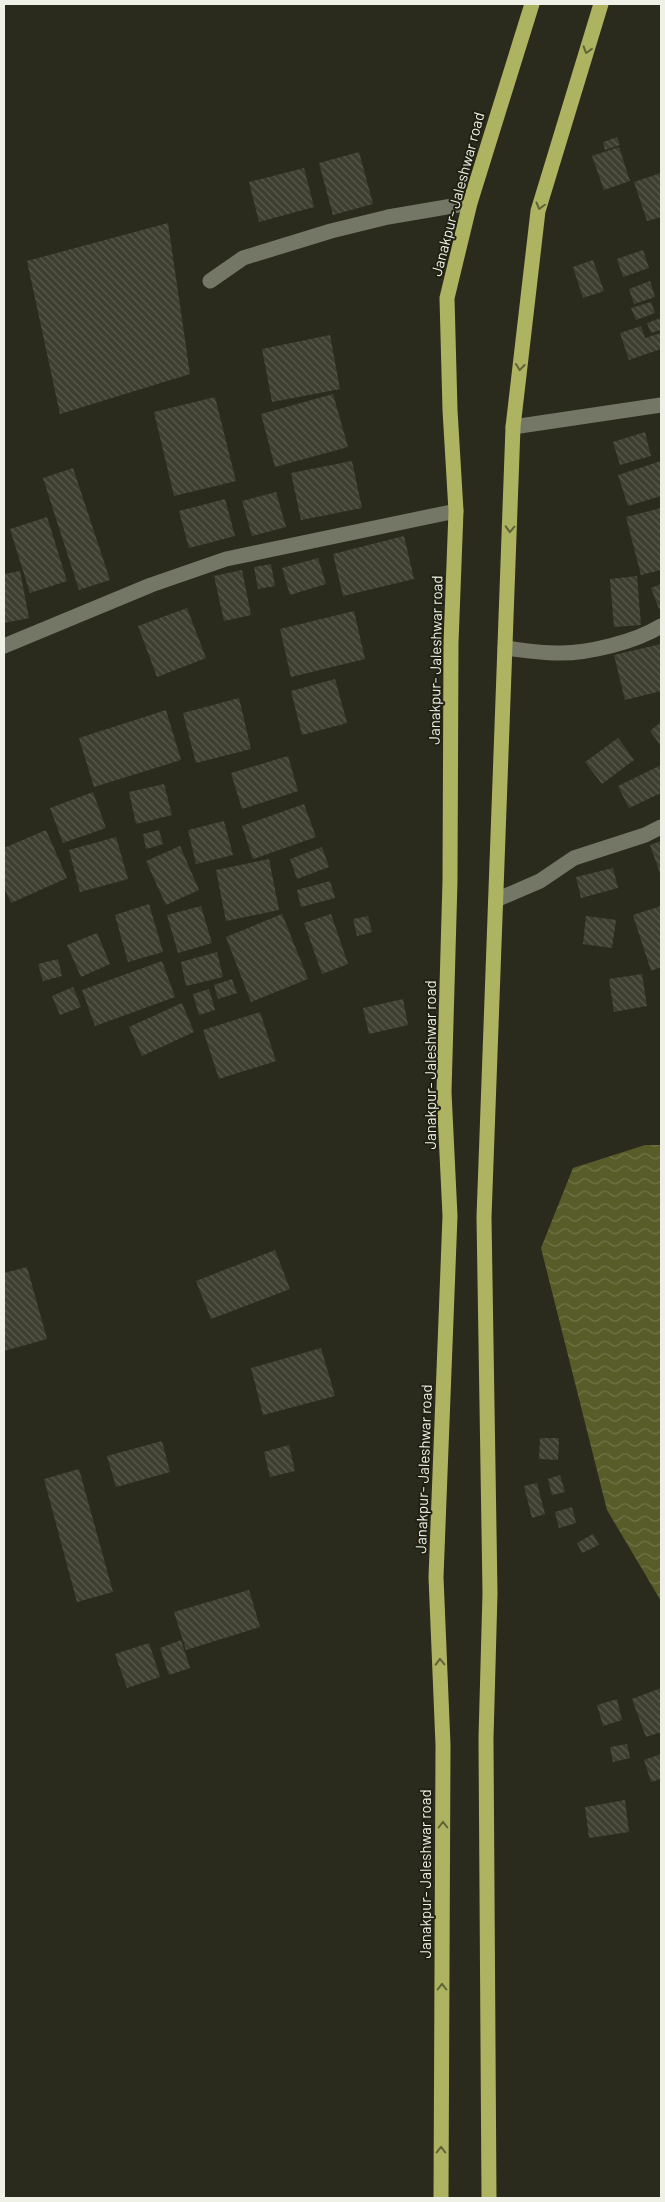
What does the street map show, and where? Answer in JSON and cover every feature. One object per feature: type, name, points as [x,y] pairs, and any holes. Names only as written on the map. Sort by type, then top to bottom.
[{"type":"highway","name":"Janakpur- Jaleshwar road","points":[[441,2198],[443,1745],[436,1577],[450,1216],[444,1092],[450,881],[451,643],[456,511],[450,410],[447,298],[470,203],[532,4]]},
{"type":"highway","points":[[489,2198],[486,1738],[490,1593],[484,1217],[513,427],[538,211],[601,4]]},
{"type":"street","points":[[210,281],[243,258],[331,231],[388,217],[470,203]]},
{"type":"street","points":[[513,427],[661,405]]},
{"type":"street","points":[[4,646],[151,585],[226,559],[456,511]]},
{"type":"street","points":[[505,648],[558,653],[609,647],[652,632],[661,626]]},
{"type":"street","points":[[496,900],[540,881],[574,858],[645,835],[661,827]]},
{"type":"water","points":[[645,1145],[661,1145],[661,1601],[607,1510],[541,1248],[573,1168]]},
{"type":"building","points":[[617,137],[620,145],[605,150],[603,142]]},
{"type":"building","points":[[619,147],[630,181],[604,190],[592,156]]},
{"type":"building","points":[[359,152],[373,204],[333,215],[319,163]]},
{"type":"building","points":[[304,168],[314,207],[259,222],[249,182]]},
{"type":"building","points":[[661,173],[661,217],[647,221],[634,182]]},
{"type":"building","points":[[168,223],[190,374],[60,414],[27,261]]},
{"type":"building","points":[[643,250],[649,268],[623,277],[617,259]]},
{"type":"building","points":[[593,260],[604,291],[583,298],[573,267]]},
{"type":"building","points":[[650,281],[655,297],[634,304],[629,289]]},
{"type":"building","points":[[651,302],[655,313],[636,320],[631,308]]},
{"type":"building","points":[[661,318],[661,330],[651,333],[647,323]]},
{"type":"building","points":[[641,326],[645,338],[661,333],[661,349],[629,360],[620,333]]},
{"type":"building","points":[[330,335],[340,389],[272,402],[262,349]]},
{"type":"building","points":[[333,394],[348,447],[275,467],[261,414]]},
{"type":"building","points":[[215,397],[236,481],[174,496],[154,412]]},
{"type":"building","points":[[645,432],[651,456],[620,465],[613,442]]},
{"type":"building","points":[[352,461],[362,508],[301,520],[291,473]]},
{"type":"building","points":[[661,461],[661,496],[628,506],[618,475]]},
{"type":"building","points":[[73,468],[110,580],[79,590],[43,478]]},
{"type":"building","points":[[276,492],[286,527],[252,536],[242,501]]},
{"type":"building","points":[[225,499],[235,536],[189,548],[179,511]]},
{"type":"building","points":[[661,508],[661,570],[641,575],[626,517]]},
{"type":"building","points":[[47,517],[67,581],[30,593],[10,529]]},
{"type":"building","points":[[404,536],[414,579],[343,596],[333,554]]},
{"type":"building","points":[[318,558],[326,584],[290,595],[282,568]]},
{"type":"building","points":[[271,564],[275,586],[258,589],[254,567]]},
{"type":"building","points":[[242,570],[251,615],[224,621],[214,576]]},
{"type":"building","points":[[20,571],[29,618],[4,623],[4,574]]},
{"type":"building","points":[[637,576],[641,625],[614,627],[610,579]]},
{"type":"building","points":[[661,584],[661,608],[659,609],[651,588]]},
{"type":"building","points":[[187,608],[206,658],[157,677],[138,626]]},
{"type":"building","points":[[354,611],[365,659],[291,677],[280,629]]},
{"type":"building","points":[[661,644],[661,691],[625,700],[614,655]]},
{"type":"building","points":[[335,679],[347,723],[302,735],[291,691]]},
{"type":"building","points":[[239,698],[251,749],[196,763],[183,713]]},
{"type":"building","points":[[166,710],[181,760],[94,787],[79,738]]},
{"type":"building","points":[[661,722],[661,746],[650,731]]},
{"type":"building","points":[[618,738],[634,760],[602,784],[585,762]]},
{"type":"building","points":[[288,756],[298,791],[242,809],[231,773]]},
{"type":"building","points":[[661,765],[661,793],[629,808],[618,786]]},
{"type":"building","points":[[164,784],[172,815],[136,824],[129,792]]},
{"type":"building","points":[[93,792],[106,828],[63,843],[50,808]]},
{"type":"building","points":[[304,804],[316,837],[253,859],[242,826]]},
{"type":"building","points":[[224,821],[233,855],[196,864],[188,830]]},
{"type":"building","points":[[46,830],[67,878],[11,903],[4,887],[4,848]]},
{"type":"building","points":[[159,830],[163,844],[146,849],[143,834]]},
{"type":"building","points":[[116,837],[128,879],[80,892],[69,850]]},
{"type":"building","points":[[661,841],[661,876],[650,845]]},
{"type":"building","points":[[180,846],[199,890],[166,905],[146,861]]},
{"type":"building","points":[[322,847],[329,867],[297,879],[290,859]]},
{"type":"building","points":[[269,859],[279,910],[226,921],[216,870]]},
{"type":"building","points":[[613,868],[618,888],[581,898],[576,877]]},
{"type":"building","points":[[330,881],[335,898],[301,907],[297,890]]},
{"type":"building","points":[[149,904],[163,952],[128,962],[115,915]]},
{"type":"building","points":[[201,906],[212,943],[178,953],[167,915]]},
{"type":"building","points":[[661,906],[661,967],[651,971],[633,915]]},
{"type":"building","points":[[282,914],[308,979],[251,1002],[226,937]]},
{"type":"building","points":[[331,914],[348,964],[322,974],[304,923]]},
{"type":"building","points":[[368,916],[372,932],[357,936],[353,919]]},
{"type":"building","points":[[586,916],[616,920],[612,948],[583,944]]},
{"type":"building","points":[[97,933],[110,964],[81,977],[67,945]]},
{"type":"building","points":[[217,952],[223,977],[186,986],[181,962]]},
{"type":"building","points":[[58,959],[62,976],[43,981],[38,964]]},
{"type":"building","points":[[162,961],[175,997],[95,1026],[82,990]]},
{"type":"building","points":[[642,974],[647,1006],[614,1012],[609,979]]},
{"type":"building","points":[[232,979],[237,993],[218,999],[214,985]]},
{"type":"building","points":[[73,987],[81,1007],[60,1015],[52,996]]},
{"type":"building","points":[[209,989],[215,1010],[199,1015],[193,994]]},
{"type":"building","points":[[403,999],[408,1025],[369,1034],[363,1008]]},
{"type":"building","points":[[182,1003],[194,1032],[142,1056],[129,1027]]},
{"type":"building","points":[[260,1012],[276,1061],[219,1079],[203,1030]]},
{"type":"building","points":[[275,1250],[290,1289],[211,1319],[196,1281]]},
{"type":"building","points":[[27,1267],[47,1339],[4,1351],[4,1273]]},
{"type":"building","points":[[321,1348],[335,1396],[263,1415],[251,1368]]},
{"type":"building","points":[[540,1438],[559,1438],[558,1460],[539,1459]]},
{"type":"building","points":[[162,1441],[170,1472],[116,1487],[107,1456]]},
{"type":"building","points":[[289,1445],[295,1471],[270,1477],[264,1452]]},
{"type":"building","points":[[79,1469],[113,1592],[77,1602],[44,1479]]},
{"type":"building","points":[[560,1475],[565,1492],[552,1495],[548,1479]]},
{"type":"building","points":[[537,1483],[545,1514],[532,1518],[524,1486]]},
{"type":"building","points":[[572,1507],[576,1523],[559,1528],[555,1512]]},
{"type":"building","points":[[593,1534],[599,1545],[582,1553],[577,1543]]},
{"type":"building","points":[[249,1590],[260,1627],[186,1650],[174,1612]]},
{"type":"building","points":[[181,1640],[190,1668],[169,1675],[160,1648]]},
{"type":"building","points":[[149,1643],[160,1677],[127,1688],[115,1654]]},
{"type":"building","points":[[661,1688],[661,1732],[646,1737],[632,1699]]},
{"type":"building","points":[[617,1699],[622,1720],[603,1726],[597,1705]]},
{"type":"building","points":[[627,1744],[630,1758],[613,1762],[610,1747]]},
{"type":"building","points":[[661,1754],[661,1779],[651,1782],[644,1760]]},
{"type":"building","points":[[625,1800],[629,1832],[589,1838],[585,1807]]}]
